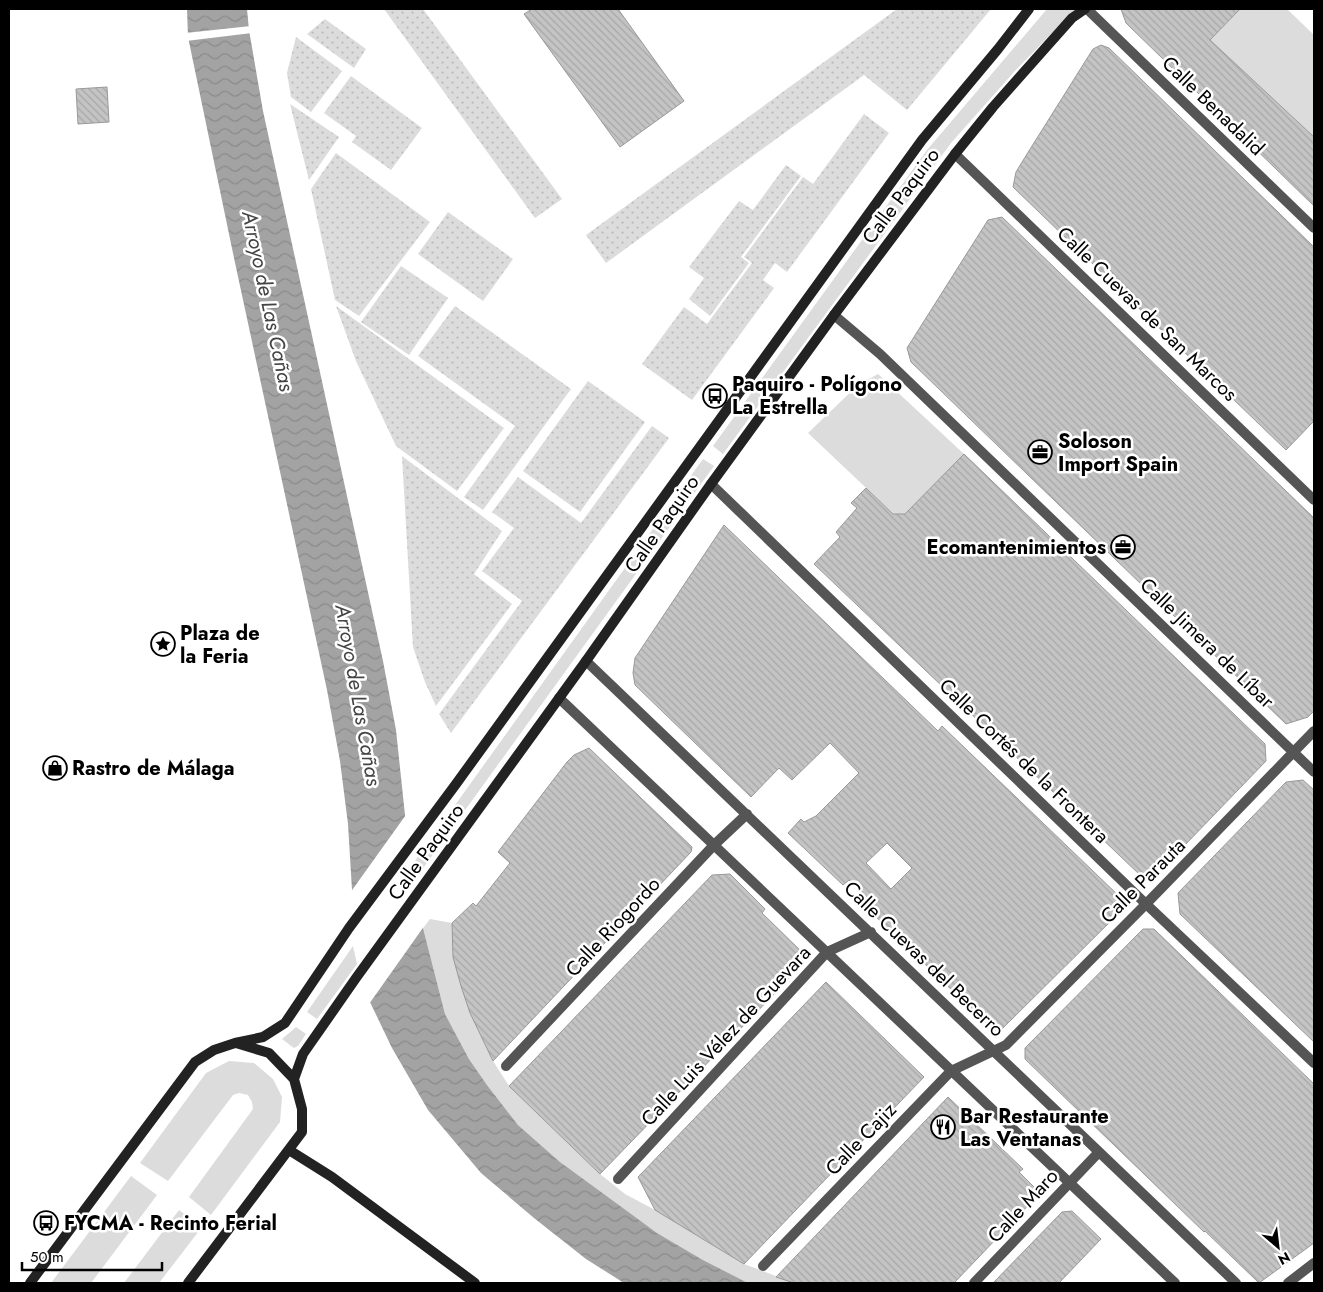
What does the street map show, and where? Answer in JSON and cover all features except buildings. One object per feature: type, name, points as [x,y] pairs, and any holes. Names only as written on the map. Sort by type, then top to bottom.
[{"type":"main road","name":"Calle Paquiro","points":[[30,1283],[195,1062],[214,1050],[263,1037],[285,1023],[349,928],[417,838],[922,140],[1029,9]]},
{"type":"main road","name":"Calle Paquiro","points":[[294,1078],[303,1054],[356,978],[834,315],[954,154],[993,107],[1066,26],[1086,9]]},
{"type":"main road","points":[[188,1283],[302,1132],[302,1109],[294,1078],[269,1053],[235,1043]]},
{"type":"main road","points":[[289,1150],[332,1177],[474,1283]]},
{"type":"street","name":"Calle Benadalid","points":[[1086,9],[1314,228]]},
{"type":"street","name":"Calle Cuevas de San Marcos","points":[[954,154],[1314,500]]},
{"type":"street","name":"Calle Jimera de Líbar","points":[[834,315],[888,360],[1314,772]]},
{"type":"street","name":"Calle Cortés de la Frontera","points":[[711,484],[1146,904],[1314,1062]]},
{"type":"street","name":"Calle Cuevas del Becerro","points":[[586,661],[1236,1283]]},
{"type":"street","points":[[559,698],[1175,1283]]},
{"type":"street","name":"Calle Parauta","points":[[994,1051],[1006,1045],[1314,731]]},
{"type":"street","name":"Calle Riogordo","points":[[506,1066],[714,845],[747,814]]},
{"type":"street","name":"Calle Luis Vélez de Guevara","points":[[618,1179],[827,952],[871,932]]},
{"type":"street","name":"Calle Cajiz","points":[[763,1266],[951,1071],[994,1051]]},
{"type":"street","name":"Calle Maro","points":[[974,1283],[1099,1152]]},
{"type":"street","points":[[1288,1283],[1314,1263]]},
{"type":"shaded area","points":[[384,9],[423,9],[562,199],[535,218]]},
{"type":"shaded area","points":[[897,9],[991,9],[907,110],[864,75],[606,263],[586,235]]},
{"type":"shaded area","points":[[1047,9],[1075,9],[1014,72],[951,143],[723,454],[713,446],[927,150]]},
{"type":"shaded area","points":[[1240,9],[1287,9],[1314,35],[1314,137],[1210,40]]},
{"type":"shaded area","points":[[325,19],[366,49],[354,68],[307,34]]},
{"type":"shaded area","points":[[296,37],[342,71],[311,112],[291,97],[287,73]]},
{"type":"shaded area","points":[[351,76],[422,128],[391,170],[352,142],[356,136],[324,113]]},
{"type":"shaded area","points":[[290,104],[339,137],[309,180]]},
{"type":"shaded area","points":[[864,114],[889,133],[787,272],[775,263],[763,280],[774,288],[692,400],[642,364],[684,307],[707,324],[752,263],[744,257],[803,177],[813,184]]},
{"type":"shaded area","points":[[336,153],[430,222],[359,316],[335,300],[311,189]]},
{"type":"shaded area","points":[[786,165],[801,176],[741,257],[749,263],[710,316],[689,299],[704,278],[689,267],[739,201],[753,210]]},
{"type":"shaded area","points":[[448,212],[513,259],[483,301],[418,254]]},
{"type":"shaded area","points":[[401,266],[448,298],[409,355],[361,322]]},
{"type":"shaded area","points":[[336,306],[504,428],[457,491],[396,446],[356,361]]},
{"type":"shaded area","points":[[455,306],[571,389],[483,510],[464,497],[515,426],[418,356]]},
{"type":"shaded area","points":[[878,374],[964,454],[900,520],[808,433],[858,385]]},
{"type":"shaded area","points":[[588,381],[645,422],[580,512],[523,471]]},
{"type":"shaded area","points":[[652,426],[669,438],[451,733],[439,714],[522,601],[482,571],[514,528],[492,512],[518,477],[581,523]]},
{"type":"shaded area","points":[[402,456],[502,531],[474,574],[512,604],[436,706],[425,682],[413,647]]},
{"type":"shaded area","points":[[703,459],[714,466],[421,871],[415,861]]},
{"type":"shaded area","points":[[430,919],[452,923],[470,1013],[493,1061],[509,1086],[600,1174],[625,1194],[744,1264],[794,1283],[748,1283],[703,1260],[657,1233],[605,1196],[560,1162],[518,1125],[469,1059],[445,1014],[423,928]]},
{"type":"shaded area","points":[[353,946],[357,964],[317,1019],[307,1012]]},
{"type":"shaded area","points":[[296,1027],[306,1034],[298,1046],[294,1048],[282,1039]]},
{"type":"shaded area","points":[[229,1061],[254,1063],[273,1079],[282,1097],[280,1122],[211,1215],[189,1197],[253,1109],[248,1095],[239,1093],[233,1095],[168,1181],[140,1163],[206,1073]]},
{"type":"shaded area","points":[[131,1176],[157,1195],[91,1283],[51,1283]]},
{"type":"shaded area","points":[[179,1210],[202,1227],[159,1283],[124,1283]]},
{"type":"water","name":"Arroyo de Las Cañas","points":[[187,9],[247,9],[263,111],[383,661],[396,730],[405,815],[423,928],[445,1014],[469,1059],[518,1125],[560,1162],[657,1233],[703,1260],[748,1283],[624,1283],[586,1259],[481,1173],[428,1110],[392,1048],[370,1002],[352,890],[348,824],[340,761],[327,690],[188,37]]},
{"type":"pier","points":[[251,26],[252,33],[186,41],[185,38],[185,33]]},
{"type":"pier","points":[[408,812],[425,925],[369,1004],[350,893]]},
{"type":"place","name":"Paquiro - Polígono La Estrella","points":[[715,396]]},
{"type":"place","name":"Soloson Import Spain","points":[[1040,452]]},
{"type":"place","name":"Ecomantenimientos","points":[[1123,547]]},
{"type":"place","name":"Plaza de la Feria","points":[[163,644]]},
{"type":"place","name":"Rastro de Málaga","points":[[55,768]]},
{"type":"place","name":"Bar Restaurante Las Ventanas","points":[[943,1127]]},
{"type":"place","name":"FYCMA - Recinto Ferial","points":[[46,1223]]}]
